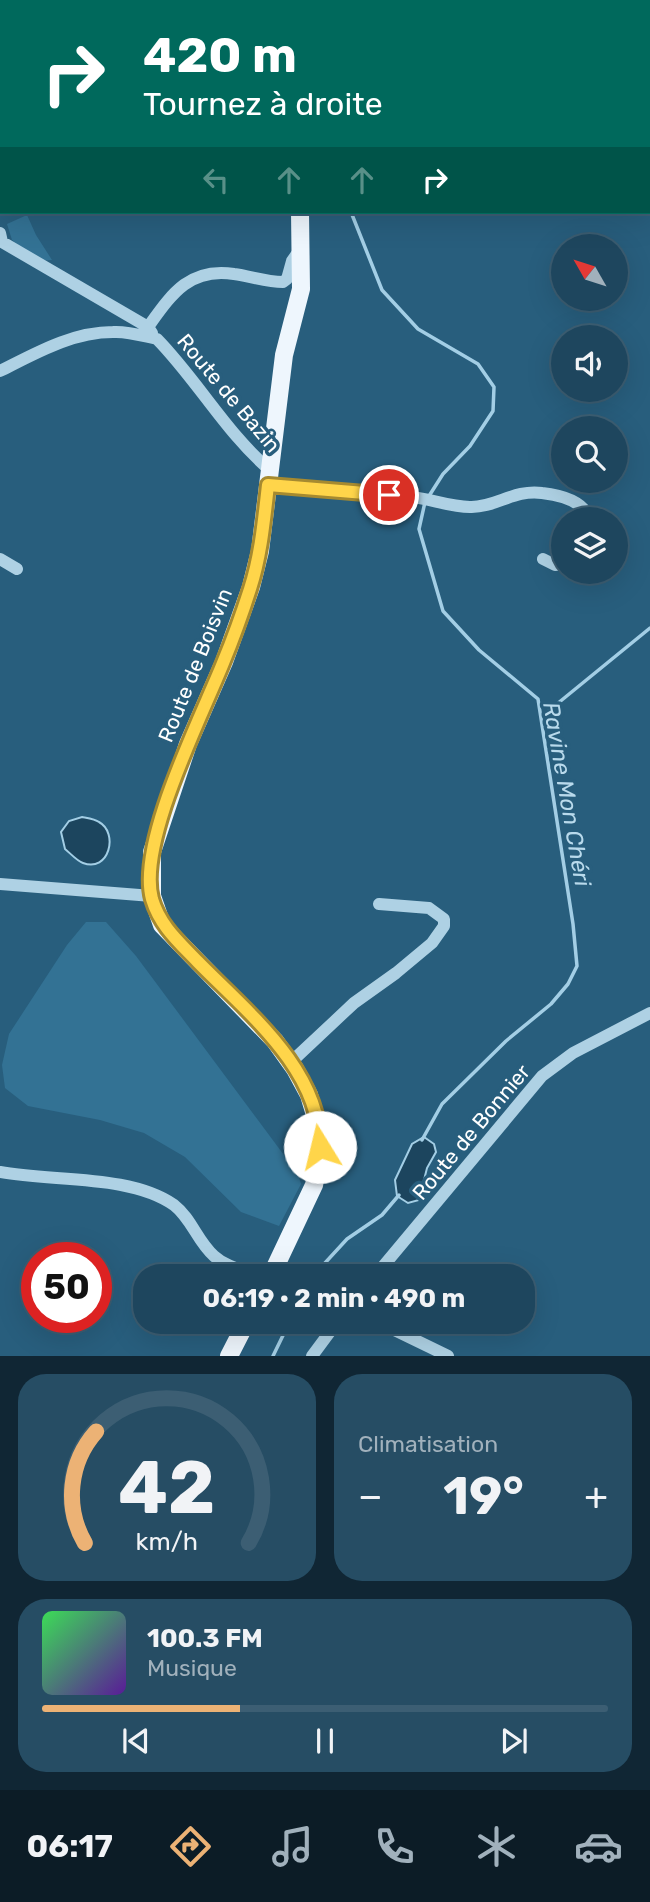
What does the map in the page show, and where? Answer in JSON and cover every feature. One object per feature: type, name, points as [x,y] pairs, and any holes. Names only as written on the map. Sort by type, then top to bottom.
[{"type":"main road","name":"Route de Boisvin","points":[[277,1264],[314,1185],[319,1162],[320,1132],[309,1096],[275,1041],[162,925],[152,896],[152,852],[188,744],[224,662],[251,587],[260,551],[284,355],[301,289],[300,214]]},
{"type":"main road","points":[[229,1356],[240,1334]]},
{"type":"street","points":[[1,239],[148,327],[157,339]]},
{"type":"street","points":[[148,327],[168,298],[188,281],[217,273],[283,282],[287,279],[292,261],[302,247]]},
{"type":"street","name":"Route de Bazin","points":[[0,371],[52,345],[79,336],[113,332],[157,339],[270,478]]},
{"type":"street","points":[[270,478],[413,497],[472,508],[515,494],[542,493],[576,502],[582,507]]},
{"type":"street","points":[[0,559],[17,569]]},
{"type":"street","points":[[543,559],[551,563]]},
{"type":"street","points":[[0,884],[152,896]]},
{"type":"street","points":[[290,1063],[354,1003],[432,943],[444,926],[444,919],[429,908],[379,904]]},
{"type":"street","name":"Route de Bonnier","points":[[389,1264],[542,1076],[573,1053],[650,1013]]},
{"type":"street","points":[[0,1172],[18,1176],[105,1182],[149,1193],[173,1204],[187,1218],[214,1256],[225,1264]]},
{"type":"street","points":[[312,1356],[328,1334]]},
{"type":"street","points":[[403,1334],[448,1356]]},
{"type":"shaded area","points":[[27,215],[52,260],[37,261],[12,240],[7,224]]},
{"type":"shaded area","points":[[82,817],[99,822],[109,834],[110,842],[105,857],[92,865],[81,862],[65,849],[61,832],[69,821]]},
{"type":"shaded area","points":[[86,922],[106,922],[136,956],[298,1174],[301,1184],[279,1226],[241,1212],[185,1157],[144,1133],[100,1120],[28,1106],[5,1088],[2,1065],[9,1034],[67,945]]},
{"type":"shaded area","points":[[424,1137],[434,1144],[436,1152],[427,1168],[419,1200],[408,1203],[397,1196],[395,1180],[412,1144]]},
{"type":"waterway","name":"Ravine Mon Chéri","points":[[352,214],[382,290],[418,329],[478,364],[494,387],[493,411],[470,446],[443,474],[429,496]]},
{"type":"waterway","name":"Ravine Mon Chéri","points":[[422,1140],[442,1104],[506,1041],[551,1004],[568,984],[577,966],[573,924],[538,699],[479,650],[443,611],[419,529],[425,502]]},
{"type":"waterway","points":[[541,717],[650,628]]},
{"type":"waterway","name":"Ravine Mon Chéri","points":[[324,1264],[347,1239],[382,1215],[399,1195]]},
{"type":"waterway","name":"Ravine Mon Chéri","points":[[273,1356],[284,1334]]},
{"type":"route","points":[[320,1147],[320,1132],[309,1096],[295,1069],[275,1041],[162,925],[152,896],[152,852],[188,744],[224,662],[251,587],[260,551],[268,485],[389,495]]}]
